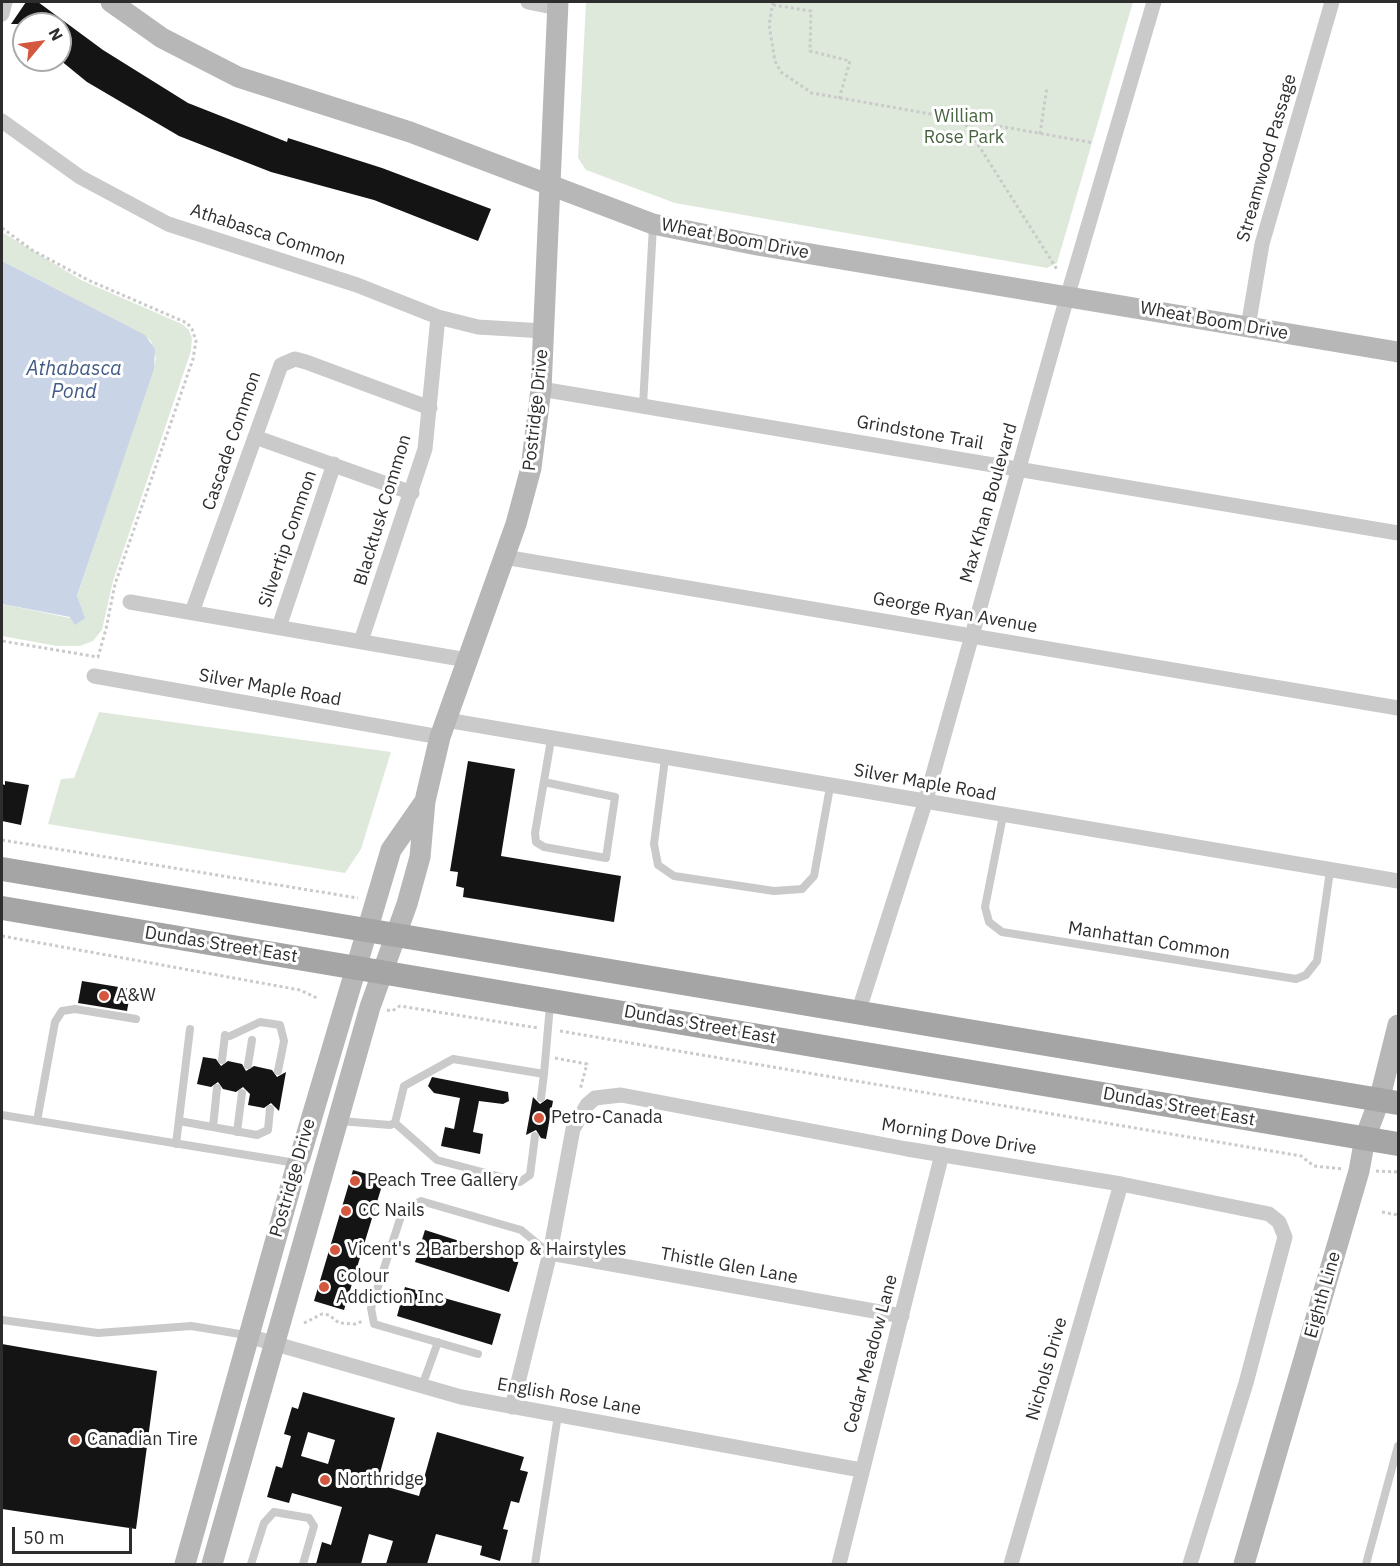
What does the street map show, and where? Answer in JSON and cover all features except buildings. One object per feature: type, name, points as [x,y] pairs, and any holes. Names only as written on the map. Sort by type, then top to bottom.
[{"type":"main road","name":"Dundas Street East","points":[[2,869],[1389,1102]]},
{"type":"main road","name":"Dundas Street East","points":[[2,908],[1398,1144]]},
{"type":"street","name":"Wheat Boom Drive","points":[[111,2],[162,38],[238,77],[410,132],[653,224],[757,245],[1398,352]]},
{"type":"street","points":[[528,2],[558,5]]},
{"type":"street","name":"Max Khan Boulevard","points":[[858,1013],[925,803],[1154,2]]},
{"type":"street","name":"Streamwood Passage","points":[[1248,327],[1262,244],[1332,2]]},
{"type":"street","name":"Postridge Drive","points":[[214,1564],[338,1121],[382,972],[407,904],[420,857],[425,801],[443,729],[504,557],[531,468],[541,389],[558,5]]},
{"type":"street","name":"Athabasca Common","points":[[2,121],[80,177],[168,224],[357,285],[438,317],[477,327],[544,331]]},
{"type":"street","name":"Blacktusk Common","points":[[361,641],[425,449],[438,317]]},
{"type":"street","name":"Cascade Common","points":[[192,612],[281,364],[295,359],[430,408]]},
{"type":"street","name":"Grindstone Trail","points":[[541,389],[1398,533]]},
{"type":"street","points":[[255,437],[412,493]]},
{"type":"street","name":"Silvertip Common","points":[[279,627],[334,464]]},
{"type":"street","name":"George Ryan Avenue","points":[[504,557],[1398,708]]},
{"type":"street","points":[[130,602],[467,660]]},
{"type":"street","name":"Silver Maple Road","points":[[94,676],[443,729],[551,740],[1398,881]]},
{"type":"street","name":"Postridge Drive","points":[[185,1564],[298,1160],[391,850],[425,801]]},
{"type":"street","name":"Eighth Line","points":[[1244,1564],[1359,1171],[1365,1138],[1389,1102],[1398,1025]]},
{"type":"street","name":"Morning Dove Drive","points":[[587,1105],[595,1098],[621,1095],[942,1154],[1121,1184],[1269,1214],[1279,1222],[1284,1231],[1284,1243],[1246,1383],[1190,1564]]},
{"type":"street","points":[[512,1407],[550,1253],[573,1129],[587,1105]]},
{"type":"street","name":"Cedar Meadow Lane","points":[[839,1564],[942,1154]]},
{"type":"street","name":"Nichols Drive","points":[[1011,1564],[1121,1184]]},
{"type":"street","name":"Thistle Glen Lane","points":[[550,1253],[902,1316]]},
{"type":"street","name":"English Rose Lane","points":[[248,1336],[461,1397],[861,1470]]},
{"type":"lane","points":[[643,405],[653,224]]},
{"type":"lane","points":[[544,782],[615,797],[606,858],[544,847],[536,842],[535,833],[551,740]]},
{"type":"lane","points":[[665,759],[654,844],[658,865],[674,876],[774,891],[802,889],[814,876],[830,787]]},
{"type":"lane","name":"Manhattan Common","points":[[1003,816],[985,907],[989,922],[995,928],[1014,934],[1296,979],[1306,975],[1317,961],[1330,870]]},
{"type":"lane","points":[[541,1098],[550,1000]]},
{"type":"lane","points":[[37,1121],[55,1022],[62,1011],[75,1009],[136,1019]]},
{"type":"lane","points":[[222,1060],[228,1035],[260,1022],[280,1025],[284,1041],[278,1071]]},
{"type":"lane","points":[[176,1144],[190,1029]]},
{"type":"lane","points":[[248,1065],[252,1040]]},
{"type":"lane","points":[[395,1123],[404,1086],[453,1059],[544,1074]]},
{"type":"lane","points":[[213,1127],[217,1088]]},
{"type":"lane","points":[[237,1132],[242,1093]]},
{"type":"lane","points":[[178,1121],[257,1135],[268,1130],[270,1109]]},
{"type":"lane","points":[[2,1115],[176,1144],[298,1160]]},
{"type":"lane","points":[[338,1121],[390,1125],[395,1123]]},
{"type":"lane","points":[[395,1123],[437,1160],[520,1182],[530,1175],[535,1136]]},
{"type":"lane","points":[[478,1354],[374,1324],[371,1308],[403,1210],[421,1201],[521,1230],[550,1253]]},
{"type":"lane","points":[[2,1320],[98,1333],[191,1326],[248,1336]]},
{"type":"lane","points":[[422,1386],[438,1342]]},
{"type":"lane","points":[[535,1564],[558,1415]]},
{"type":"lane","points":[[1366,1564],[1398,1446]]},
{"type":"lane","points":[[251,1564],[264,1523],[274,1512],[309,1518],[314,1526],[303,1564]]},
{"type":"path","points":[[839,99],[850,61],[810,51],[811,11],[773,3],[769,25],[775,61],[781,72],[812,93],[839,99],[1094,143]]},
{"type":"path","points":[[1040,134],[1047,87]]},
{"type":"path","points":[[962,119],[1058,271]]},
{"type":"path","points":[[2,228],[32,250],[88,280],[187,323],[196,341],[193,359],[115,584],[98,657],[2,641]]},
{"type":"path","points":[[2,840],[344,897],[366,897]]},
{"type":"path","points":[[2,936],[300,990],[319,999]]},
{"type":"path","points":[[384,1010],[392,1011],[406,1005],[1301,1155],[1314,1166],[1398,1172]]},
{"type":"path","points":[[546,1056],[587,1064],[578,1098],[587,1105]]},
{"type":"path","points":[[1382,1212],[1398,1215]]},
{"type":"path","points":[[304,1323],[322,1314],[339,1323],[355,1324],[373,1317]]},
{"type":"green space","name":"William Rose Park","points":[[586,2],[1133,2],[1057,263],[1047,268],[675,203],[586,170],[578,158]]},
{"type":"green space","points":[[2,232],[81,280],[182,324],[189,330],[192,338],[191,351],[113,581],[102,630],[93,641],[80,646],[57,646],[2,636],[2,604],[70,618],[156,359],[151,341],[144,335],[2,261]]},
{"type":"green space","points":[[99,712],[391,752],[361,849],[345,873],[48,824],[61,779],[74,778]]},
{"type":"water","name":"Athabasca Pond","points":[[2,261],[145,335],[155,349],[154,369],[77,596],[85,618],[75,625],[70,617],[2,604]]},
{"type":"place","name":"A&W","points":[[104,996]]},
{"type":"place","name":"Petro-Canada","points":[[539,1118]]},
{"type":"place","name":"Peach Tree Gallery","points":[[355,1181]]},
{"type":"place","name":"CC Nails","points":[[346,1211]]},
{"type":"place","name":"Vicent's 2 Barbershop & Hairstyles","points":[[335,1250]]},
{"type":"place","name":"Colour Addiction Inc","points":[[324,1287]]},
{"type":"place","name":"Canadian Tire","points":[[75,1440]]},
{"type":"place","name":"Northridge","points":[[325,1480]]}]
